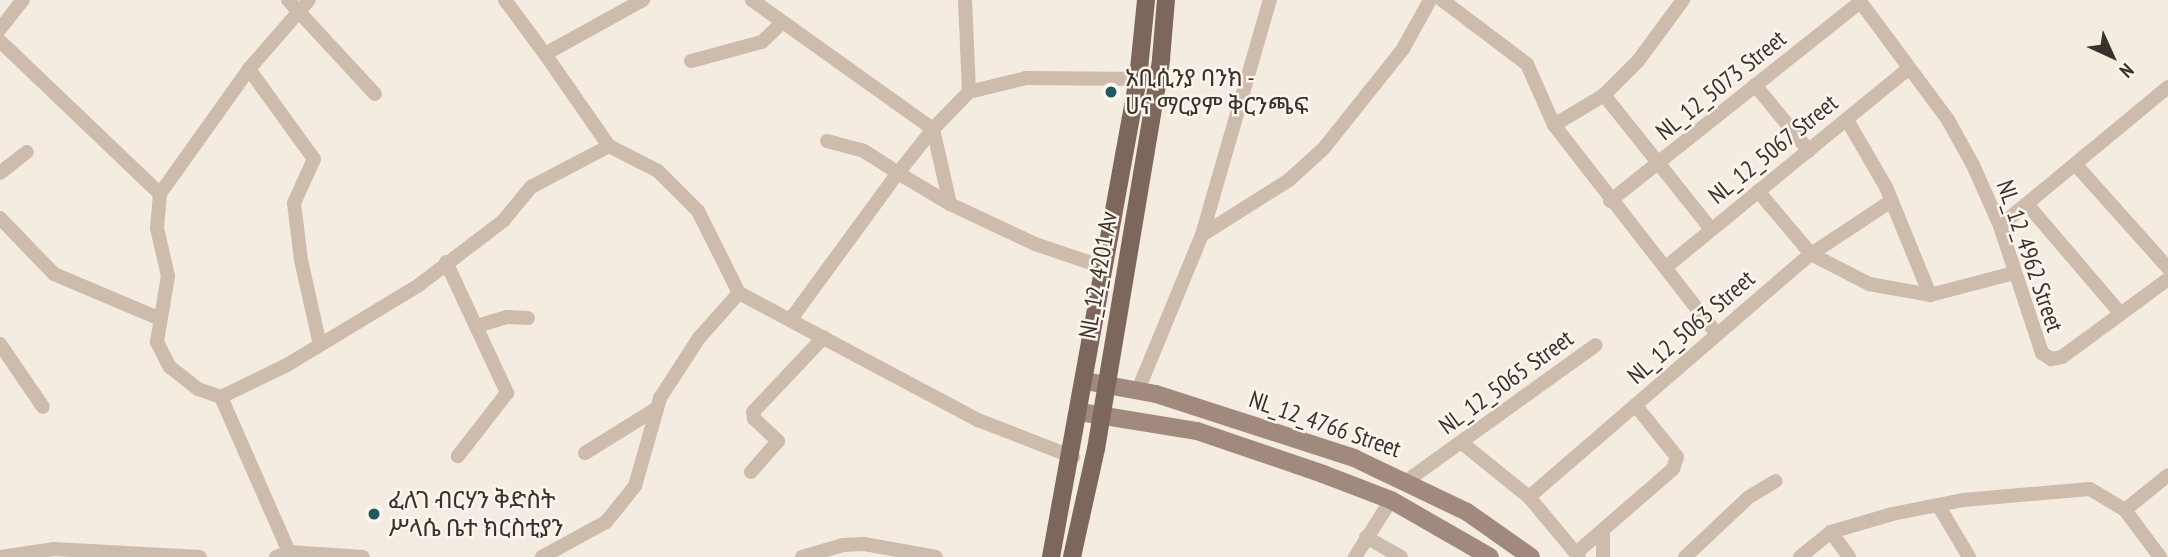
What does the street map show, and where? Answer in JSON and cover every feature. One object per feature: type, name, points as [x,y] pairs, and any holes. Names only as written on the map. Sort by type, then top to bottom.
[{"type":"main road","name":"NL_12_4201 Av","points":[[1052,557],[1073,457],[1103,267],[1138,79],[1146,0]]},
{"type":"main road","name":"NL_12_4201 Av","points":[[1072,557],[1100,414],[1157,82],[1166,0]]},
{"type":"street","points":[[0,29],[23,0]]},
{"type":"street","points":[[288,0],[375,94]]},
{"type":"street","points":[[309,0],[249,69],[160,194],[157,228],[168,276],[158,318],[157,342],[170,367],[198,389],[221,397],[320,345],[407,293],[503,221],[531,187],[609,146]]},
{"type":"street","points":[[505,0],[609,146],[659,171],[698,211],[739,293],[978,420],[1073,457]]},
{"type":"street","points":[[545,54],[643,0]]},
{"type":"street","points":[[752,0],[933,128],[950,204]]},
{"type":"street","points":[[965,0],[969,92]]},
{"type":"street","points":[[1138,390],[1202,235],[1270,0]]},
{"type":"street","points":[[1202,235],[1289,180],[1324,148],[1403,49],[1430,0]]},
{"type":"street","points":[[1555,125],[1604,95],[1638,61],[1683,0]]},
{"type":"street","points":[[1446,1],[1527,64],[1555,125],[1610,201],[1716,332]]},
{"type":"street","name":"NL_12_4962 Street","points":[[1860,1],[1909,68],[1973,165],[2000,226],[2042,352],[2051,359],[2062,357],[2120,313]]},
{"type":"street","name":"NL_12_5073 Street","points":[[1610,201],[1660,165],[1860,1]]},
{"type":"street","points":[[691,61],[762,42],[782,23]]},
{"type":"street","points":[[0,41],[160,194]]},
{"type":"street","name":"NL_12_5067 Street","points":[[1666,267],[1909,68]]},
{"type":"street","points":[[249,69],[287,116],[314,159],[294,203],[301,260],[320,345]]},
{"type":"street","points":[[791,319],[933,128],[969,92],[1044,75],[1138,79]]},
{"type":"street","points":[[1755,85],[1809,150]]},
{"type":"street","points":[[2000,226],[2168,87]]},
{"type":"street","points":[[1604,95],[1710,229]]},
{"type":"street","points":[[1847,120],[1890,202],[1930,295]]},
{"type":"street","points":[[827,141],[864,151],[950,204],[1035,244],[1103,267]]},
{"type":"street","points":[[0,173],[27,152]]},
{"type":"street","points":[[2076,165],[2168,268]]},
{"type":"street","points":[[1758,191],[1811,254],[1869,284],[1930,295],[2014,273]]},
{"type":"street","name":"NL_12_5063 Street","points":[[1530,497],[1636,406],[1716,332],[1811,254],[1890,202]]},
{"type":"street","points":[[2027,204],[2120,313],[2168,278]]},
{"type":"street","points":[[0,218],[54,274],[158,318]]},
{"type":"street","points":[[446,262],[507,393],[458,456]]},
{"type":"street","points":[[542,557],[606,522],[626,498],[641,472],[654,410],[678,368],[739,293]]},
{"type":"street","points":[[477,326],[507,317],[528,318]]},
{"type":"street","points":[[751,472],[778,441],[754,419],[753,412],[824,337]]},
{"type":"street","points":[[0,344],[43,407]]},
{"type":"street","name":"NL_12_5065 Street","points":[[1408,480],[1596,345]]},
{"type":"street","name":"NL_12_4766 Street","points":[[1085,381],[1138,390],[1354,457],[1408,480],[1467,512],[1531,557]]},
{"type":"street","points":[[221,397],[282,554],[363,557]]},
{"type":"street","points":[[1462,443],[1530,497],[1577,555],[1673,469],[1677,457],[1636,406]]},
{"type":"street","points":[[584,453],[654,410]]},
{"type":"street","name":"NL_12_4766 Street","points":[[1080,412],[1197,431],[1391,500],[1490,557]]},
{"type":"street","points":[[2126,510],[2168,475]]},
{"type":"street","points":[[1685,557],[1749,497],[1776,481]]},
{"type":"street","points":[[1800,557],[1830,532],[1938,505],[2090,489],[2126,510],[2160,557]]},
{"type":"street","points":[[1355,557],[1391,500]]},
{"type":"street","points":[[1938,505],[1969,557]]},
{"type":"street","points":[[1603,530],[1604,557]]},
{"type":"street","points":[[1830,532],[1849,557]]},
{"type":"street","points":[[1366,537],[1401,557]]},
{"type":"street","points":[[802,557],[843,545],[864,544],[936,557]]},
{"type":"street","points":[[0,557],[54,549],[200,557]]},
{"type":"place","name":"አቢሲንያ ባንክ - ሀና ማርያም ቅርንጫፍ","points":[[1111,92]]},
{"type":"place","name":"ፈለገ ብርሃን ቅድስት ሥላሴ ቤተ ክርስቲያን","points":[[374,514]]}]
